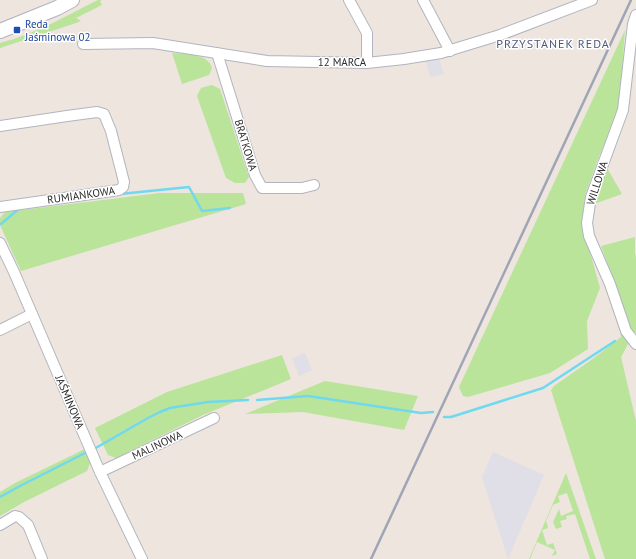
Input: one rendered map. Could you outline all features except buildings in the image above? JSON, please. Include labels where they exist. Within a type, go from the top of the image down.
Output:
[{"type":"street","points":[[0,30],[57,8],[72,0]]},
{"type":"street","points":[[349,0],[367,33],[367,63]]},
{"type":"street","points":[[423,0],[450,51]]},
{"type":"street","name":"12 MARCA","points":[[83,44],[154,43],[274,62],[367,63],[441,54],[500,35],[592,0]]},
{"type":"street","name":"WILLOWA","points":[[636,15],[632,24],[623,110],[591,197],[587,223],[589,236],[610,284],[626,332],[636,344]]},
{"type":"street","name":"BRATKOWA","points":[[217,53],[255,175],[262,188],[302,188],[314,185]]},
{"type":"street","name":"RUMIANKOWA","points":[[0,126],[97,112],[104,114],[111,131],[124,182],[123,187],[119,190],[0,207]]},
{"type":"street","name":"JAŚMINOWA","points":[[0,243],[100,472],[142,559]]},
{"type":"street","points":[[0,330],[32,314]]},
{"type":"street","name":"MALINOWA","points":[[100,472],[214,418]]},
{"type":"street","points":[[0,525],[15,516],[23,520],[28,525],[42,559]]},
{"type":"shaded area","points":[[439,59],[444,74],[430,77],[426,61]]},
{"type":"shaded area","points":[[305,353],[312,370],[299,376],[292,358]]},
{"type":"shaded area","points":[[493,452],[544,475],[508,559],[482,477]]},
{"type":"green space","points":[[98,0],[102,0],[100,1],[102,5],[76,18],[81,21],[0,48],[0,43],[38,30]]},
{"type":"green space","points":[[625,30],[619,109],[585,195],[583,227],[600,288],[587,321],[588,349],[550,373],[468,397],[463,396],[459,387]]},
{"type":"green space","points":[[172,53],[195,55],[206,59],[212,68],[209,75],[182,84]]},
{"type":"green space","points":[[212,85],[220,89],[249,177],[245,183],[235,183],[226,178],[197,96],[201,88]]},
{"type":"green space","points":[[607,168],[622,194],[594,204]]},
{"type":"green space","points":[[160,193],[243,193],[246,204],[21,271],[0,225],[0,218],[5,212]]},
{"type":"green space","points":[[635,237],[636,332],[621,357],[636,421],[636,559],[605,559],[551,390],[554,386],[621,337],[616,287],[601,246]]},
{"type":"green space","points":[[282,355],[291,379],[203,415],[116,458],[108,455],[95,428],[167,392]]},
{"type":"green space","points":[[325,381],[418,396],[404,430],[303,412],[245,414]]},
{"type":"green space","points":[[85,449],[97,473],[90,463],[87,471],[24,502],[0,516],[0,492],[15,483]]},
{"type":"green space","points":[[566,473],[596,559],[590,559],[575,514],[566,516],[567,519],[560,521],[562,527],[556,529],[553,522],[559,509],[561,516],[573,511],[567,493],[558,496],[560,502],[553,505],[546,521],[548,528],[542,530],[547,545],[553,543],[557,554],[552,556],[555,550],[537,542],[529,559]]},
{"type":"waterway","points":[[120,194],[189,187],[202,211],[230,208]]},
{"type":"waterway","points":[[1,224],[21,207]]},
{"type":"waterway","points":[[444,417],[451,417],[543,388],[615,341]]},
{"type":"waterway","points":[[257,400],[308,396],[421,413],[433,412]]},
{"type":"waterway","points":[[94,449],[148,418],[170,408],[208,402],[248,400]]},
{"type":"waterway","points":[[0,497],[87,452]]},
{"type":"railway","points":[[371,559],[631,0]]},
{"type":"place","name":"Reda Jaśminowa 02","points":[[17,30]]},
{"type":"district","name":"PRZYSTANEK REDA","points":[[553,44]]}]
